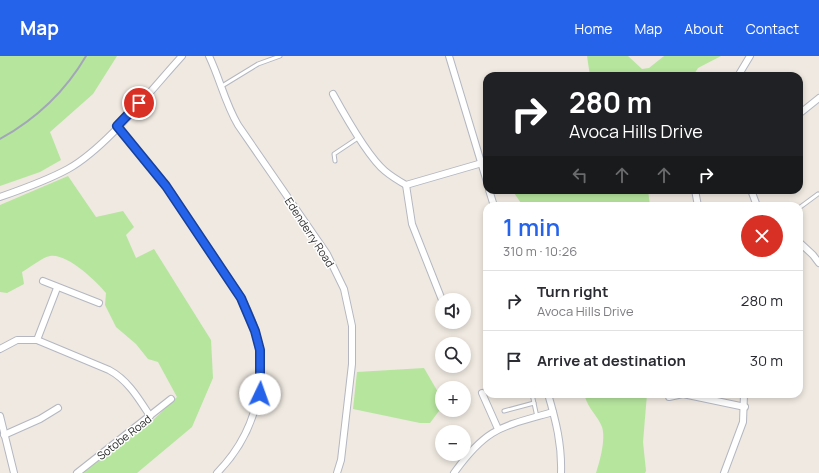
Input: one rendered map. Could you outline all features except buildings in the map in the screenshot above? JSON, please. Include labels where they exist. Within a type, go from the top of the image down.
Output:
[{"type":"street","points":[[0,197],[69,169],[92,152],[182,56]]},
{"type":"street","name":"Edenderry Road","points":[[209,56],[232,114],[238,125],[327,254],[344,289],[352,326],[352,364],[341,460],[336,473]]},
{"type":"street","points":[[449,56],[483,167]]},
{"type":"street","points":[[740,72],[750,56]]},
{"type":"street","points":[[333,94],[377,163],[385,171],[406,185],[412,224],[439,293]]},
{"type":"street","points":[[803,111],[819,98]]},
{"type":"street","points":[[117,126],[166,186],[241,298],[255,331],[261,369],[260,394],[251,422],[241,443],[229,462],[218,473]]},
{"type":"street","points":[[406,185],[482,163]]},
{"type":"street","points":[[803,246],[813,255],[819,264]]},
{"type":"street","points":[[43,281],[57,288],[99,303]]},
{"type":"street","points":[[37,340],[57,288]]},
{"type":"street","points":[[0,349],[17,340],[37,340],[116,374],[129,387],[150,416]]},
{"type":"street","points":[[484,398],[498,429]]},
{"type":"street","points":[[549,398],[562,446],[561,473]]},
{"type":"street","points":[[702,398],[745,407]]},
{"type":"street","points":[[724,473],[740,431],[745,407],[744,398]]},
{"type":"street","name":"Sotobe Road","points":[[77,473],[171,399]]},
{"type":"street","points":[[4,435],[40,419],[58,408]]},
{"type":"street","points":[[454,473],[476,445],[498,429],[553,412]]},
{"type":"street","points":[[0,416],[14,473]]},
{"type":"lane","points":[[222,86],[258,64],[280,56]]},
{"type":"lane","points":[[335,161],[334,154],[360,137]]},
{"type":"lane","points":[[803,205],[818,194]]},
{"type":"lane","points":[[533,398],[537,417]]},
{"type":"lane","points":[[504,411],[534,403]]},
{"type":"green space","points":[[0,56],[117,56],[93,94],[50,132],[61,160],[40,172],[0,186]]},
{"type":"green space","points":[[587,56],[628,56],[642,69],[649,68],[664,56],[721,56],[698,68],[696,72],[589,72]]},
{"type":"green space","points":[[68,176],[96,217],[123,211],[134,227],[126,235],[136,258],[154,249],[211,340],[213,378],[192,427],[137,473],[82,473],[150,423],[177,397],[158,362],[148,359],[136,344],[116,327],[105,305],[106,293],[81,269],[73,263],[57,256],[50,256],[40,260],[22,272],[24,284],[7,293],[0,292],[0,205]]},
{"type":"green space","points":[[515,194],[648,194],[650,202],[520,202]]},
{"type":"green space","points":[[424,368],[435,387],[435,416],[430,423],[420,423],[353,409],[357,372]]},
{"type":"green space","points":[[647,398],[643,442],[645,473],[596,473],[602,450],[603,432],[600,423],[586,399]]},
{"type":"railway","points":[[0,139],[26,123],[49,104],[69,81],[86,56]]},
{"type":"route","points":[[139,103],[117,126],[166,186],[241,298],[249,314],[260,350],[260,394]]}]
